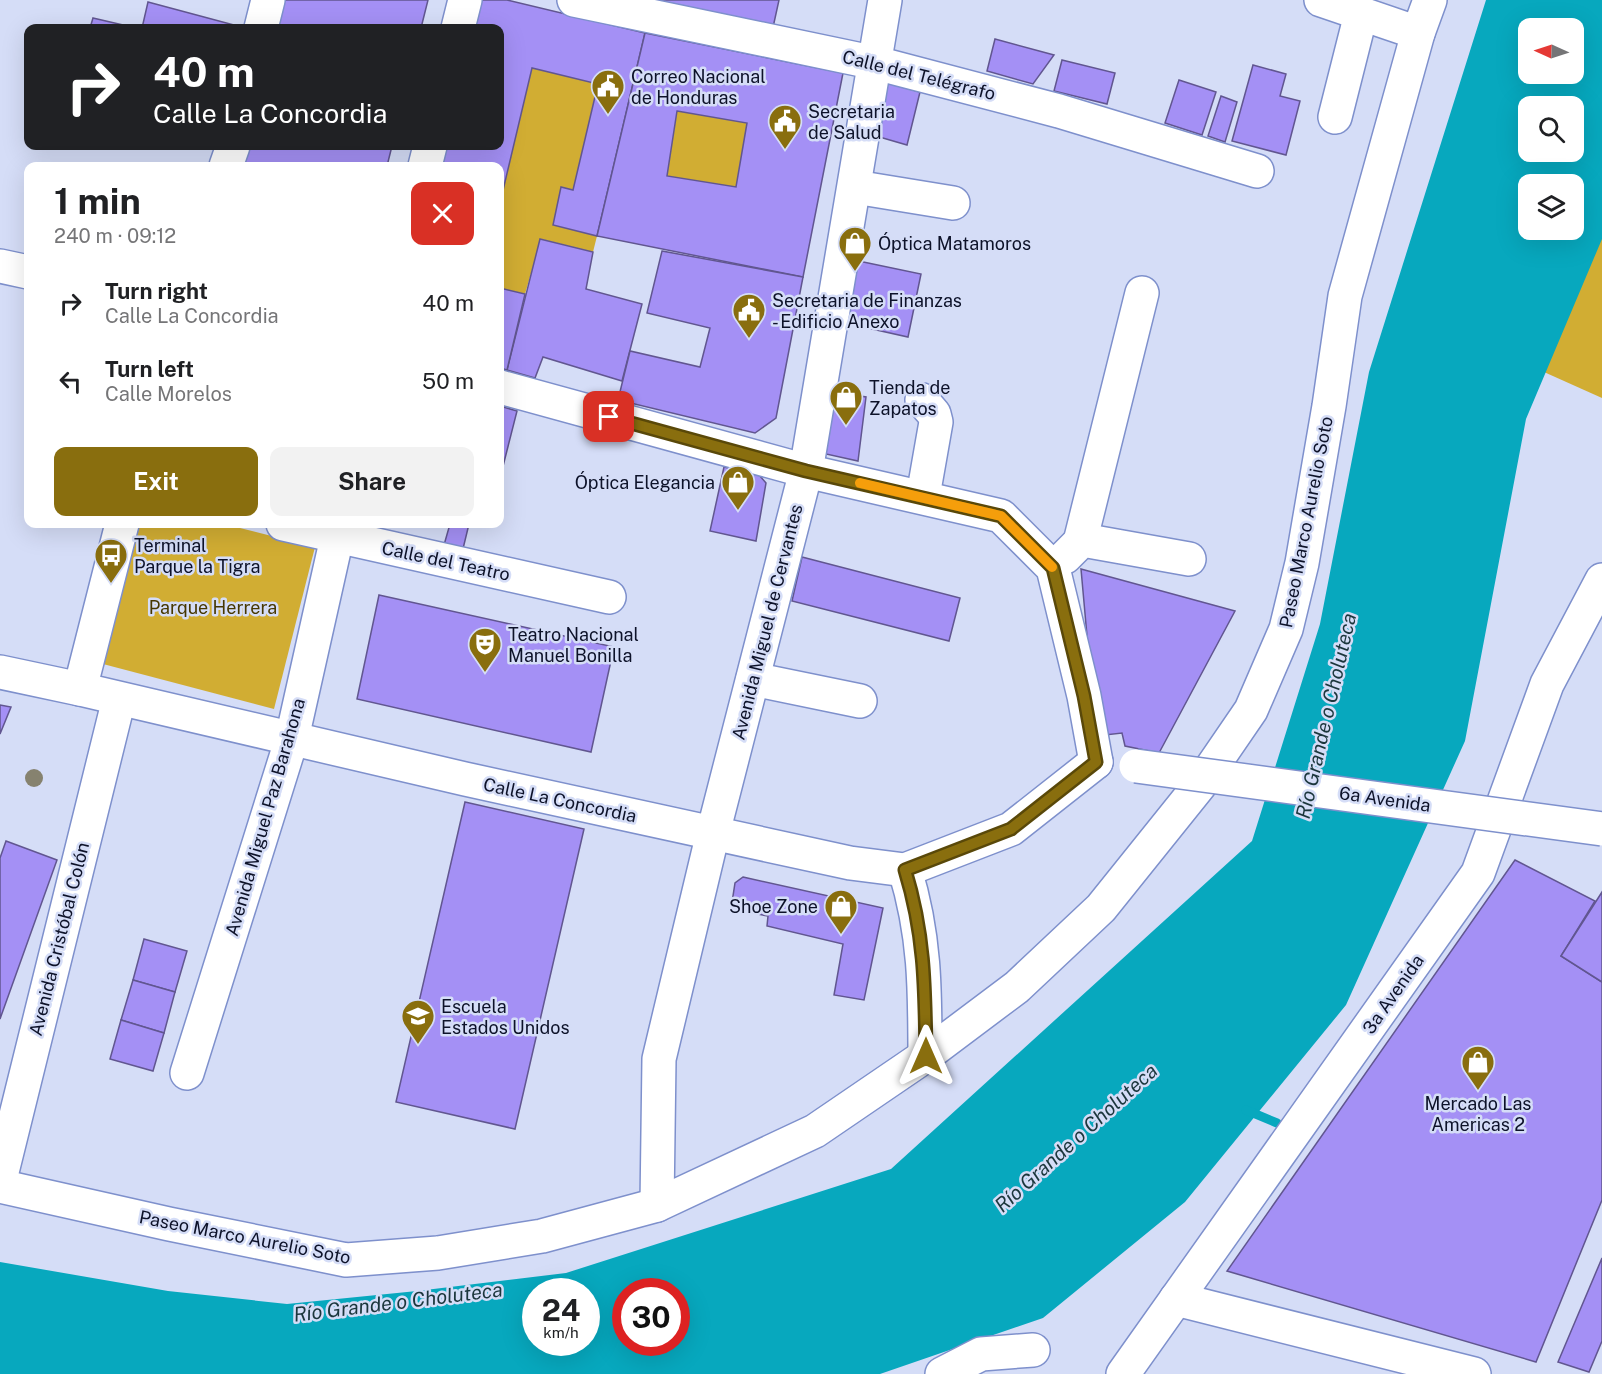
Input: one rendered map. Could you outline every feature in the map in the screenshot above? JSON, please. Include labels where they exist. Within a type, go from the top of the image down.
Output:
[{"type":"street","points":[[262,24],[268,0]]},
{"type":"street","points":[[459,24],[465,0]]},
{"type":"street","name":"Calle del Telégrafo","points":[[574,0],[876,63],[1059,111],[1257,171]]},
{"type":"street","name":"Avenida Miguel de Cervantes","points":[[657,1206],[658,1059],[713,833],[806,471],[885,0]]},
{"type":"street","points":[[1321,0],[1418,33]]},
{"type":"street","name":"Paseo Marco Aurelio Soto","points":[[0,1186],[169,1224],[346,1260],[438,1253],[542,1236],[657,1206],[815,1131],[926,1056],[1017,987],[1101,908],[1199,786],[1251,710],[1286,629],[1302,563],[1345,296],[1418,33],[1430,0]]},
{"type":"street","points":[[1335,117],[1361,14]]},
{"type":"street","points":[[855,187],[953,203]]},
{"type":"street","points":[[0,266],[24,271]]},
{"type":"street","points":[[1053,568],[1080,542],[1142,293]]},
{"type":"street","points":[[504,388],[806,471],[1001,516],[1053,568],[1084,696],[1096,762]]},
{"type":"street","points":[[922,400],[934,414],[936,422],[922,496]]},
{"type":"street","points":[[80,689],[121,528]]},
{"type":"street","name":"Calle del Teatro","points":[[320,528],[338,530],[609,597]]},
{"type":"street","name":"Avenida Miguel Paz Barahona","points":[[187,1073],[292,738],[338,530]]},
{"type":"street","points":[[1080,542],[1088,541],[1190,559]]},
{"type":"street","name":"3a Avenida","points":[[1123,1374],[1478,873],[1547,684],[1602,580]]},
{"type":"street","name":"Calle La Concordia","points":[[0,672],[465,779],[850,863],[905,870],[1011,829],[1096,762]]},
{"type":"street","points":[[753,679],[860,701]]},
{"type":"street","name":"Avenida Cristóbal Colón","points":[[0,1180],[119,699]]},
{"type":"street","name":"6a Avenida","points":[[1096,762],[1602,829]]},
{"type":"street","points":[[905,870],[918,912],[925,975],[926,1056]]},
{"type":"street","points":[[1176,1299],[1474,1374]]},
{"type":"street","points":[[942,1374],[981,1354],[1033,1350]]},
{"type":"green space","points":[[532,68],[598,84],[573,190],[561,188],[553,225],[597,236],[593,252],[541,239],[525,294],[504,289],[504,186]]},
{"type":"green space","points":[[677,111],[747,123],[736,187],[667,176]]},
{"type":"green space","points":[[1602,212],[1602,398],[1535,368]]},
{"type":"green space","name":"Parque Herrera","points":[[138,528],[240,528],[315,547],[274,709],[103,664]]},
{"type":"water","name":"Río Grande o Choluteca","points":[[1486,0],[1602,0],[1602,239],[1526,419],[1465,741],[1346,1005],[1185,1202],[1043,1318],[880,1374],[0,1374],[0,1262],[168,1291],[287,1304],[522,1278],[522,1356],[600,1356],[600,1278],[525,1278],[566,1273],[891,1169],[1252,841],[1320,624],[1369,372]]},
{"type":"building","points":[[283,0],[428,0],[422,24],[277,24]]},
{"type":"building","name":"Correo Nacional de Honduras","points":[[477,0],[507,0],[645,33],[597,236],[553,225],[561,187],[573,190],[598,84],[532,68],[504,186],[504,162],[438,162],[441,150],[504,150],[504,24],[471,24]]},
{"type":"building","points":[[661,0],[779,0],[772,32],[660,9]]},
{"type":"building","points":[[148,2],[230,24],[143,24]]},
{"type":"building","points":[[93,18],[119,24],[91,24]]},
{"type":"building","name":"Secretaria de Salud","points":[[645,33],[843,73],[803,277],[597,236]],"holes":[[[677,111],[747,123],[736,187],[667,176]]]},
{"type":"building","points":[[995,39],[1054,55],[1033,84],[987,71]]},
{"type":"building","points":[[1062,60],[1115,73],[1107,104],[1054,91]]},
{"type":"building","points":[[1253,65],[1286,74],[1280,96],[1300,101],[1286,155],[1232,141]]},
{"type":"building","points":[[877,80],[920,92],[907,145],[869,134]]},
{"type":"building","points":[[1179,80],[1216,92],[1202,135],[1165,123]]},
{"type":"building","points":[[1221,96],[1237,102],[1225,142],[1208,136]]},
{"type":"building","points":[[245,150],[391,150],[388,162],[242,162]]},
{"type":"building","points":[[540,239],[593,252],[586,289],[642,304],[622,381],[543,357],[535,378],[507,370]]},
{"type":"building","name":"Secretaria de Finanzas - Edificio Anexo","points":[[662,251],[803,277],[776,418],[755,433],[618,400],[630,351],[700,367],[710,328],[647,313]]},
{"type":"building","points":[[849,259],[921,274],[908,337],[836,321]]},
{"type":"building","points":[[504,289],[525,294],[507,370],[504,369]]},
{"type":"building","name":"Tienda de Zapatos","points":[[834,392],[866,397],[858,461],[826,454]]},
{"type":"building","points":[[504,407],[517,411],[504,462]]},
{"type":"building","name":"Óptica Elegancia","points":[[724,467],[759,475],[766,483],[756,541],[710,531]]},
{"type":"building","points":[[449,528],[468,528],[461,557],[442,552]]},
{"type":"building","points":[[802,557],[960,598],[949,641],[792,601]]},
{"type":"building","points":[[1081,569],[1235,611],[1159,753],[1125,746],[1122,733],[1096,736]]},
{"type":"building","name":"Teatro Nacional Manuel Bonilla","points":[[379,595],[614,647],[591,752],[357,699]]},
{"type":"building","points":[[0,705],[11,707],[0,734]]},
{"type":"building","points":[[465,802],[584,829],[515,1129],[396,1102]]},
{"type":"building","points":[[6,841],[57,860],[0,1019],[0,858]]},
{"type":"building","name":"Mercado Las Americas 2","points":[[1515,860],[1595,901],[1561,956],[1602,982],[1602,1200],[1536,1362],[1227,1271]]},
{"type":"building","name":"Shoe Zone","points":[[743,877],[883,908],[864,1000],[834,995],[843,944],[767,926],[768,916],[731,909],[735,883]]},
{"type":"building","points":[[1602,892],[1602,982],[1561,956]]},
{"type":"building","points":[[144,939],[187,951],[175,992],[133,980]]},
{"type":"building","points":[[133,980],[175,992],[164,1033],[121,1020]]},
{"type":"building","points":[[121,1020],[164,1033],[153,1071],[110,1059]]},
{"type":"building","points":[[1602,1258],[1602,1341],[1589,1372],[1558,1362]]},
{"type":"waterway","points":[[1246,1110],[1277,1123]]},
{"type":"slow traffic","points":[[860,483],[1001,516],[1052,567]]},
{"type":"place","name":"Correo Nacional de Honduras","points":[[608,115]]},
{"type":"place","name":"Secretaria de Salud","points":[[785,150]]},
{"type":"place","name":"Óptica Matamoros","points":[[855,272]]},
{"type":"place","name":"Secretaria de Finanzas - Edificio Anexo","points":[[749,339]]},
{"type":"place","name":"Tienda de Zapatos","points":[[846,426]]},
{"type":"place","name":"Óptica Elegancia","points":[[738,511]]},
{"type":"place","name":"Terminal Parque la Tigra","points":[[111,584]]},
{"type":"place","name":"Teatro Nacional Manuel Bonilla","points":[[485,673]]},
{"type":"place","name":"Shoe Zone","points":[[841,935]]},
{"type":"place","name":"Escuela Estados Unidos","points":[[418,1045]]},
{"type":"place","name":"Mercado Las Americas 2","points":[[1478,1091]]},
{"type":"route","points":[[609,417],[806,471],[897,490],[1001,516],[1053,568],[1084,696],[1096,762],[1011,829],[905,870],[918,912],[925,975],[926,1056]]}]
